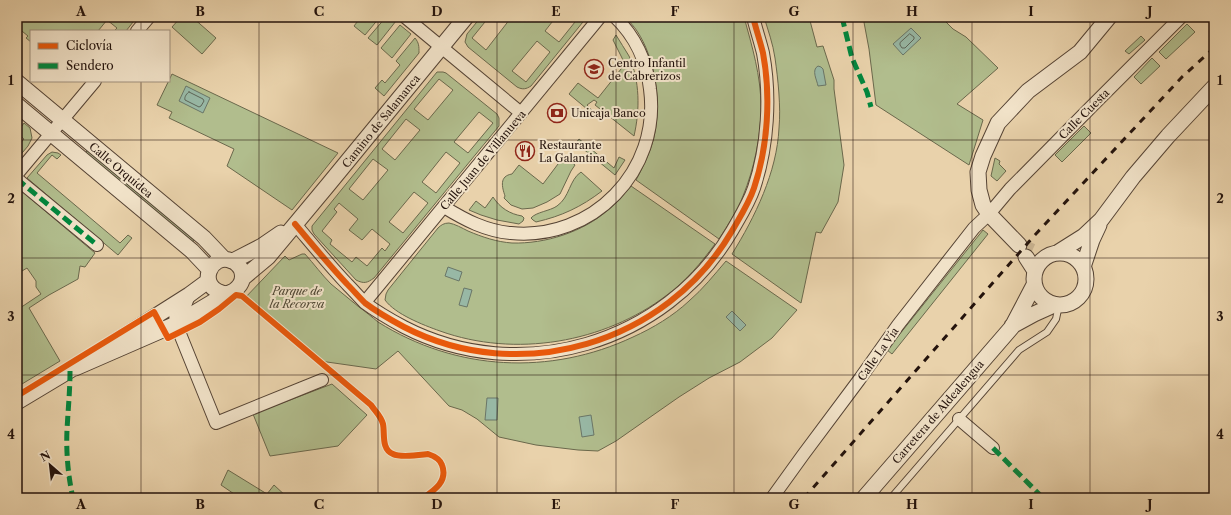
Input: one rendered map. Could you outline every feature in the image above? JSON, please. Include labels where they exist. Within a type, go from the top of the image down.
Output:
[{"type":"street","points":[[138,30],[149,17]]},
{"type":"street","points":[[405,17],[521,113]]},
{"type":"street","name":"Camino de Salamanca","points":[[75,368],[176,324],[237,289],[243,278],[268,257],[466,17]]},
{"type":"street","name":"Calle Juan de Villanueva","points":[[365,302],[600,17]]},
{"type":"street","points":[[444,206],[460,217],[476,225],[510,233],[528,234],[548,232],[579,221],[601,208],[616,194],[628,179],[639,161],[651,121],[652,100],[649,79],[643,59],[634,40],[615,17]]},
{"type":"street","points":[[295,224],[365,302],[404,327],[436,341],[470,350],[505,354],[540,353],[575,348],[609,337],[640,322],[670,303],[696,279],[719,253],[743,213],[754,189],[766,135],[768,94],[763,54],[753,17]]},
{"type":"street","points":[[1012,327],[1034,314],[1057,305],[1070,304],[1078,298],[1084,288],[1086,278],[1083,267],[1076,259],[1067,254],[1036,253],[989,214],[983,205],[979,190],[978,172],[983,156],[998,123],[1028,91],[1080,52],[1110,17]]},
{"type":"street","name":"Calle Cuesta","points":[[989,214],[1010,189],[1181,17]]},
{"type":"street","name":"Calle Orquídea","points":[[17,82],[229,260]]},
{"type":"street","points":[[17,174],[94,82]]},
{"type":"street","points":[[1036,253],[1084,236],[1101,220],[1133,177],[1168,136],[1214,87]]},
{"type":"street","name":"Calle Orquídea","points":[[17,105],[192,251],[209,275]]},
{"type":"street","points":[[17,179],[97,245]]},
{"type":"street","name":"Calle La Vía","points":[[772,498],[898,325],[974,228],[989,214]]},
{"type":"street","points":[[1083,267],[1092,240],[1101,220]]},
{"type":"street","name":"Camino de Salamanca","points":[[17,402],[75,368],[125,335],[189,296],[209,275],[213,264],[218,261],[229,260],[262,246],[295,224]]},
{"type":"street","points":[[1036,253],[1034,278],[1038,294],[1045,301],[1057,305]]},
{"type":"street","points":[[229,260],[240,268],[243,278]]},
{"type":"street","points":[[209,275],[212,288],[218,292],[226,294]]},
{"type":"street","points":[[1012,327],[1034,278]]},
{"type":"street","name":"Camino de Salamanca","points":[[176,324],[175,312],[185,306],[189,296]]},
{"type":"street","points":[[176,324],[216,423],[322,380]]},
{"type":"street","name":"Carretera de Aldealengua","points":[[864,498],[1012,327]]},
{"type":"street","points":[[959,419],[993,448]]},
{"type":"lane","points":[[891,498],[1019,350],[1048,332],[1056,319],[1057,305]]},
{"type":"green space","points":[[17,17],[137,17],[127,30],[115,30],[117,28],[107,20],[99,30],[30,30],[30,41],[26,38],[28,36],[17,27]]},
{"type":"green space","points":[[181,17],[192,17],[216,38],[202,54],[172,27]]},
{"type":"green space","points":[[361,17],[380,17],[365,35],[354,26]]},
{"type":"green space","points":[[386,17],[391,17],[396,21],[377,45],[368,38]]},
{"type":"green space","points":[[481,17],[489,17],[472,38],[486,50],[510,19],[508,17],[556,17],[545,31],[559,42],[579,17],[587,17],[531,86],[524,89],[517,87],[468,47],[465,42],[467,34]],"holes":[[[537,41],[550,52],[526,82],[512,71]]]},
{"type":"green space","points":[[626,17],[744,17],[756,61],[761,95],[760,130],[754,164],[741,202],[719,239],[636,180],[654,138],[657,120],[657,93],[648,54],[637,31]]},
{"type":"green space","points":[[764,17],[809,17],[817,47],[823,46],[834,80],[844,165],[838,202],[821,233],[816,232],[801,303],[732,254],[749,225],[763,194],[774,161],[777,145],[780,111],[779,93],[775,58]]},
{"type":"green space","points":[[863,17],[941,17],[953,29],[966,37],[998,68],[957,104],[983,120],[969,165],[876,105],[869,49]]},
{"type":"green space","points":[[1187,24],[1195,32],[1166,59],[1159,52]]},
{"type":"green space","points":[[400,25],[411,34],[392,58],[381,48]]},
{"type":"green space","points":[[616,35],[629,56],[637,85],[638,106],[634,136],[595,105],[597,102],[594,100],[587,105],[594,112],[593,114],[569,94],[578,83],[598,98],[625,64],[613,40]]},
{"type":"green space","points":[[1141,36],[1145,40],[1129,54],[1125,51]]},
{"type":"green space","points":[[415,38],[419,53],[384,96],[375,88],[382,80],[385,83],[400,65],[396,61]]},
{"type":"green space","points":[[1152,58],[1160,66],[1141,84],[1134,77]]},
{"type":"green space","points":[[437,72],[446,73],[497,114],[499,118],[499,126],[372,280],[361,282],[356,280],[314,234],[312,226]],"holes":[[[439,79],[453,90],[428,120],[414,109]],[[479,112],[493,123],[468,153],[454,142]],[[406,119],[420,130],[395,160],[382,149]],[[446,152],[460,163],[436,193],[422,182]],[[373,159],[388,170],[363,200],[349,189]],[[414,192],[428,203],[403,233],[389,222]],[[339,203],[358,219],[349,230],[362,240],[372,229],[390,244],[385,251],[382,248],[367,266],[356,257],[352,262],[330,244],[332,240],[322,231],[337,212],[334,209]]]},
{"type":"green space","points":[[172,74],[338,153],[292,210],[227,166],[234,149],[169,118],[172,112],[157,105],[168,82],[170,82]]},
{"type":"green space","points":[[24,123],[30,128],[32,138],[28,146],[17,159],[17,147],[24,139],[17,133]]},
{"type":"green space","points":[[1084,126],[1091,133],[1062,162],[1055,155]]},
{"type":"green space","points":[[579,139],[614,168],[619,157],[625,160],[615,175],[576,143]]},
{"type":"green space","points":[[88,150],[194,240],[192,243],[85,153]]},
{"type":"green space","points":[[52,152],[61,155],[57,159],[52,155],[37,173],[120,243],[128,235],[132,238],[118,255],[27,178],[47,155]]},
{"type":"green space","points":[[564,156],[575,165],[560,194],[533,208],[522,209],[511,205],[504,198],[505,196],[502,186],[503,179],[512,174],[519,165],[543,184]]},
{"type":"green space","points":[[995,158],[1000,161],[999,164],[1006,171],[997,181],[991,176]]},
{"type":"green space","points":[[581,172],[602,191],[586,202],[563,214],[536,222],[531,218],[536,214],[557,206],[565,198],[574,179]]},
{"type":"green space","points":[[631,186],[715,244],[693,271],[674,290],[642,311],[616,325],[587,335],[558,341],[528,344],[498,344],[469,339],[433,329],[395,310],[385,300],[388,290],[438,228],[443,224],[451,224],[484,237],[512,243],[525,243],[550,239],[587,225],[598,218]]},
{"type":"green space","points":[[19,189],[95,253],[85,267],[80,266],[78,279],[29,308],[60,361],[17,387],[17,310],[41,294],[36,287],[36,281],[27,268],[17,274],[17,191]]},
{"type":"green space","points":[[493,197],[506,210],[513,214],[522,216],[524,218],[523,221],[519,224],[497,220],[469,210],[476,201],[485,208]]},
{"type":"green space","points":[[983,230],[988,234],[892,354],[887,350]]},
{"type":"green space","name":"Parque de la Recorva","points":[[305,254],[331,284],[378,322],[408,338],[439,350],[471,359],[504,362],[536,362],[569,358],[601,350],[648,330],[676,312],[704,287],[726,261],[797,310],[772,338],[740,362],[709,378],[616,441],[598,451],[578,450],[536,445],[499,437],[477,419],[462,410],[449,406],[398,351],[376,369],[320,361],[243,300],[285,256],[289,260]]},
{"type":"green space","points":[[332,384],[367,415],[338,446],[270,456],[253,414]]},
{"type":"green space","points":[[228,470],[267,494],[274,485],[288,498],[277,498],[272,494],[268,498],[240,498],[221,485]]},
{"type":"water","points":[[911,28],[921,38],[903,55],[893,44]]},
{"type":"water","points":[[818,66],[823,69],[826,85],[818,86],[815,70]]},
{"type":"water","points":[[186,86],[210,98],[203,113],[179,101]]},
{"type":"water","points":[[448,267],[462,272],[459,281],[445,276]]},
{"type":"water","points":[[464,288],[472,290],[467,307],[459,305]]},
{"type":"water","points":[[732,311],[746,325],[740,331],[726,317]]},
{"type":"water","points":[[487,398],[498,398],[497,420],[485,420]]},
{"type":"water","points":[[591,415],[594,435],[582,437],[579,417]]},
{"type":"tunnel","points":[[1019,245],[1032,251]]},
{"type":"railway","points":[[804,498],[1034,236],[1182,77],[1214,48]]},
{"type":"marked path","points":[[842,17],[852,58],[867,92],[871,107]]},
{"type":"marked path","points":[[17,179],[97,245]]},
{"type":"marked path","points":[[70,371],[67,447],[73,498]]},
{"type":"marked path","points":[[993,448],[1043,498]]},
{"type":"cycle path","points":[[295,224],[365,303],[404,327],[449,345],[495,353],[541,353],[587,344],[630,327],[669,302],[704,270],[732,231],[752,194],[759,172],[767,121],[767,86],[763,53],[753,17]]},
{"type":"cycle path","points":[[17,396],[154,312],[168,338],[200,322],[236,295],[242,296],[371,405],[382,421],[384,428],[384,441],[389,452],[401,456],[428,454],[440,461],[443,471],[442,480],[432,492],[423,498]]},
{"type":"place","name":"Centro Infantil de Cabrerizos","points":[[594,69]]},
{"type":"place","name":"Unicaja Banco","points":[[557,113]]},
{"type":"place","name":"Restaurante La Galantina","points":[[525,151]]}]
